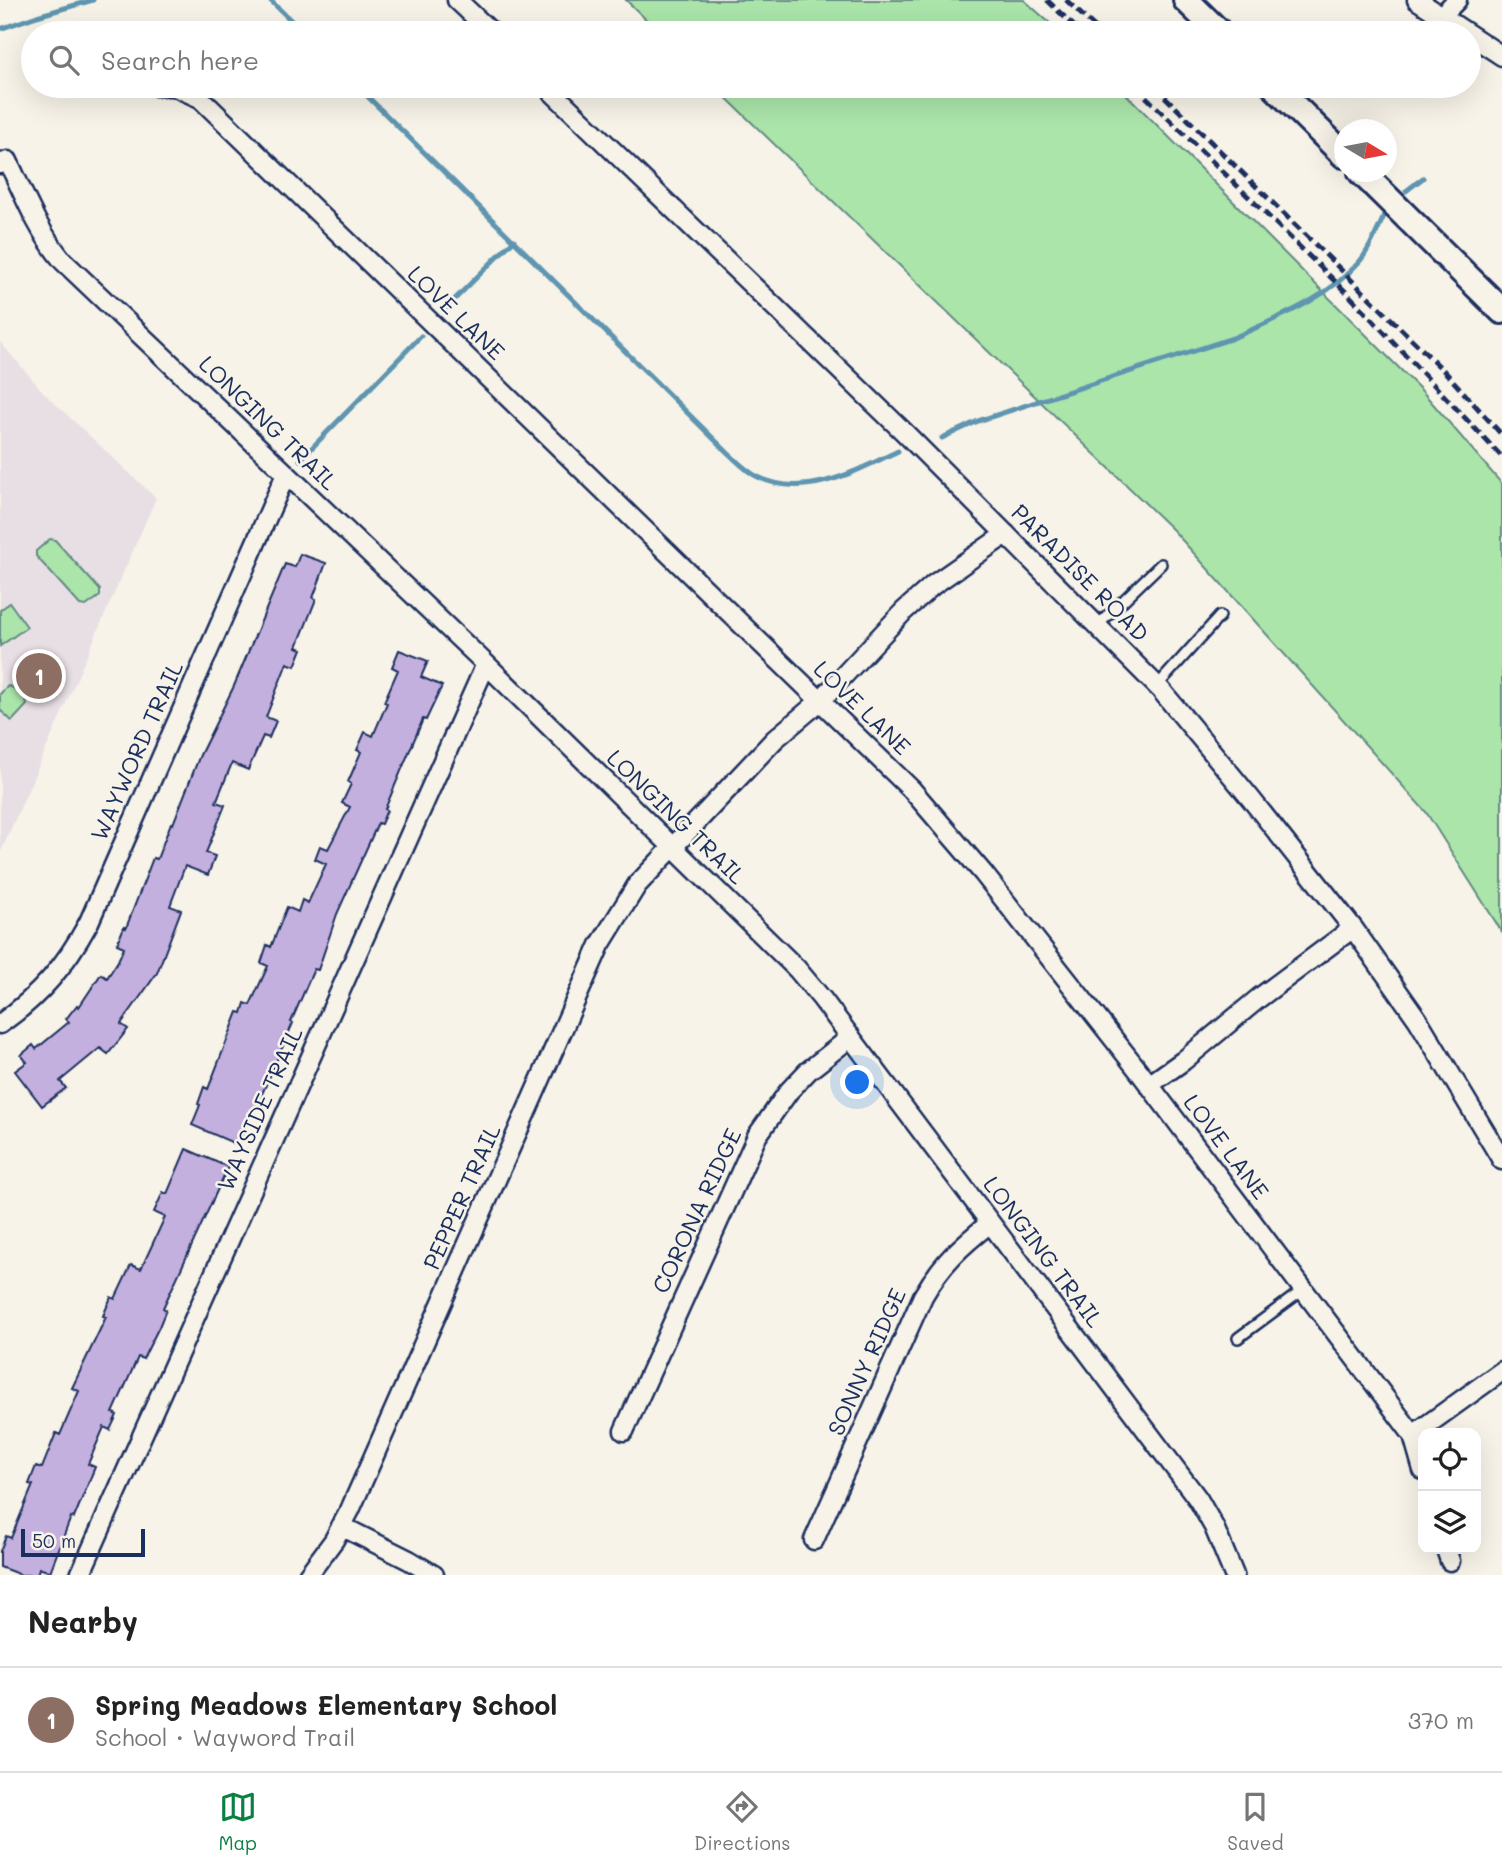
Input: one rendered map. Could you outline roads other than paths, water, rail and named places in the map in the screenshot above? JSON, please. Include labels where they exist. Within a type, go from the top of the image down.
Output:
[{"type":"main road","points":[[1186,0],[1208,21]]},
{"type":"main road","points":[[1286,98],[1334,144]]},
{"type":"main road","points":[[1372,182],[1502,312]]},
{"type":"street","points":[[1417,0],[1451,21]]},
{"type":"street","points":[[1442,15],[1457,0]]},
{"type":"street","points":[[459,1],[480,21]]},
{"type":"street","points":[[1481,42],[1502,56]]},
{"type":"street","name":"LOVE LANE","points":[[200,98],[912,790],[983,873],[1149,1085],[1413,1435],[1418,1452]]},
{"type":"street","name":"PARADISE ROAD","points":[[557,98],[905,433],[1157,686],[1353,928],[1418,1020],[1502,1160]]},
{"type":"street","name":"LONGING TRAIL","points":[[4,162],[51,247],[63,261],[486,664],[797,969],[1198,1499],[1214,1527],[1234,1575]]},
{"type":"street","name":"WAYWORD TRAIL","points":[[0,1024],[40,992],[56,975],[89,922],[286,474]]},
{"type":"street","name":"PEPPER TRAIL","points":[[308,1575],[321,1560],[341,1526],[600,946],[637,884],[775,739],[820,701],[923,593],[1006,534]]},
{"type":"street","name":"WAYSIDE TRAIL","points":[[80,1575],[486,664]]},
{"type":"street","points":[[1149,1085],[1353,928]]},
{"type":"street","name":"CORONA RIDGE","points":[[624,1431],[757,1136],[799,1081],[851,1037]]},
{"type":"street","name":"SONNY RIDGE","points":[[814,1540],[923,1296],[937,1271],[958,1248],[990,1223]]},
{"type":"street","points":[[1413,1435],[1502,1371]]},
{"type":"street","points":[[341,1526],[434,1575]]},
{"type":"lane","points":[[1098,625],[1161,564]]},
{"type":"lane","points":[[1157,686],[1220,616]]},
{"type":"lane","points":[[1238,1338],[1303,1290]]},
{"type":"waterway","points":[[23,21],[93,0]]},
{"type":"waterway","points":[[270,0],[292,21]]},
{"type":"waterway","points":[[0,29],[21,22]]},
{"type":"waterway","points":[[369,98],[750,472],[776,483],[812,484],[848,474],[898,451]]},
{"type":"waterway","points":[[1406,191],[1423,178]]},
{"type":"waterway","points":[[942,438],[978,421],[1233,338],[1284,315],[1333,286],[1360,261],[1386,212]]},
{"type":"waterway","points":[[446,308],[514,240]]},
{"type":"waterway","points":[[300,460],[421,336]]},
{"type":"railway","points":[[1047,0],[1069,21]]},
{"type":"railway","points":[[1066,0],[1088,21]]},
{"type":"railway","points":[[1147,98],[1348,294],[1502,457]]},
{"type":"railway","points":[[1166,98],[1446,373],[1502,435]]},
{"type":"place","name":"Spring Meadows Elementary School","points":[[39,676]]}]
